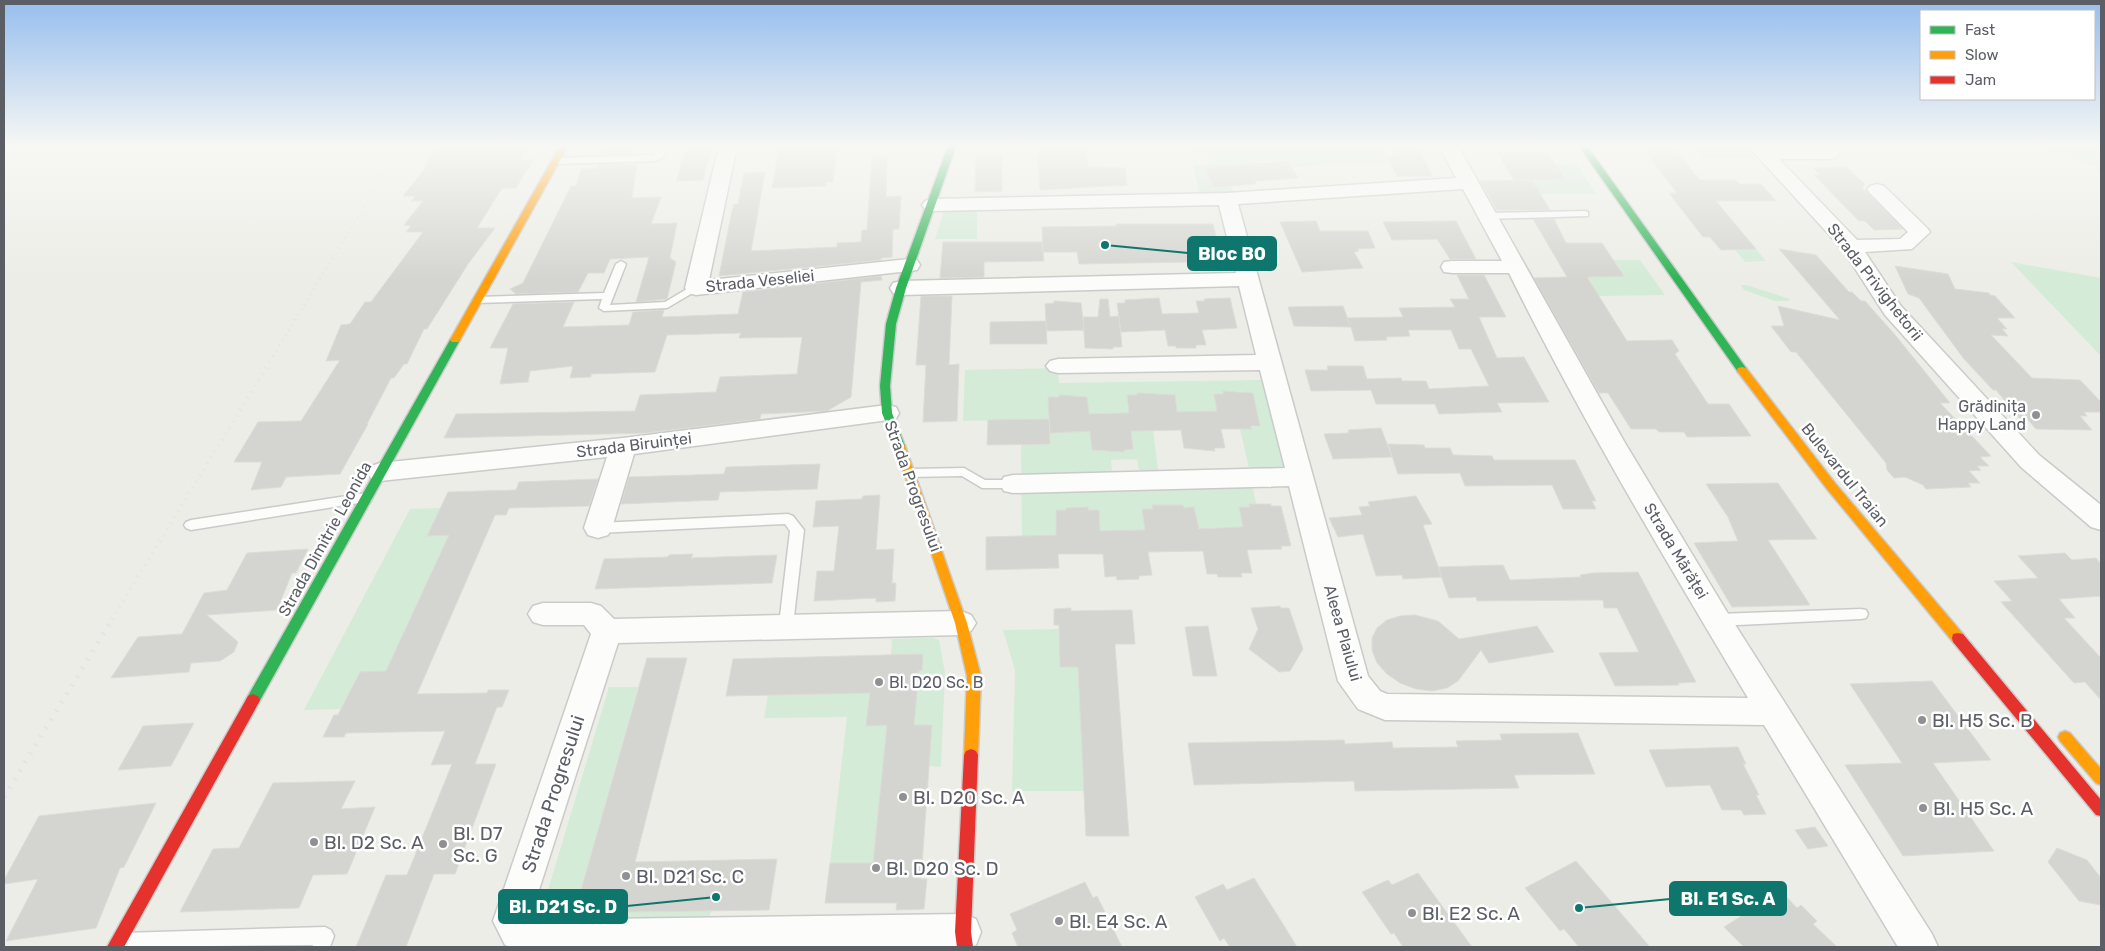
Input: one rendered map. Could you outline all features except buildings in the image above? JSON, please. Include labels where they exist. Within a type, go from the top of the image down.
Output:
[{"type":"main road","name":"Strada Dimitrie Leonida","points":[[116,945],[540,190]]},
{"type":"main road","name":"Strada Progresului","points":[[937,190],[901,288],[891,324],[885,386],[887,413],[910,473],[961,623],[974,676],[964,940]]},
{"type":"main road","name":"Bulevardul Traian","points":[[1613,190],[1719,340],[1831,486],[2101,810]]},
{"type":"main road","points":[[2058,730],[2101,779]]},
{"type":"street","name":"Strada Veseliei","points":[[718,190],[696,288],[909,265]]},
{"type":"street","points":[[932,205],[1227,199],[1357,190]]},
{"type":"street","name":"Strada Mărăței","points":[[1473,190],[1516,267],[1554,341],[1717,620],[1919,947]]},
{"type":"street","name":"Strada Privighetorii","points":[[1798,190],[1851,246],[1892,310],[2030,461],[2101,520]]},
{"type":"street","points":[[1851,246],[1905,246],[1920,232],[1877,190]]},
{"type":"street","name":"Aleea Plaiului","points":[[1227,199],[1354,681],[1369,700],[1385,707],[1774,712]]},
{"type":"street","points":[[1452,266],[1516,267]]},
{"type":"street","points":[[901,288],[1247,279]]},
{"type":"street","points":[[1058,366],[1270,362]]},
{"type":"street","name":"Strada Biruinței","points":[[380,472],[623,447],[887,413]]},
{"type":"street","points":[[598,528],[623,447]]},
{"type":"street","points":[[1013,484],[1301,477]]},
{"type":"street","points":[[543,614],[591,614],[607,631],[961,623]]},
{"type":"street","name":"Strada Progresului","points":[[607,631],[511,921],[518,932],[533,938],[964,940]]},
{"type":"lane","points":[[1486,216],[1585,214]]},
{"type":"lane","points":[[621,264],[604,308],[667,306],[696,288]]},
{"type":"lane","points":[[478,300],[608,296]]},
{"type":"lane","points":[[910,473],[964,472],[982,484],[1013,484]]},
{"type":"lane","points":[[191,525],[366,498]]},
{"type":"lane","points":[[598,528],[788,519],[797,530],[786,626]]},
{"type":"lane","points":[[1717,620],[1861,614]]},
{"type":"lane","points":[[116,945],[325,936],[320,947]]},
{"type":"green space","points":[[1199,190],[1233,190],[1234,192],[1199,192]]},
{"type":"green space","points":[[1538,190],[1594,190],[1596,194],[1533,194]]},
{"type":"green space","points":[[944,211],[977,211],[977,239],[935,239]]},
{"type":"green space","points":[[1756,249],[1766,261],[1745,262],[1735,250]]},
{"type":"green space","points":[[1602,260],[1640,260],[1665,295],[1590,296],[1596,291],[1587,276],[1624,276],[1617,264],[1605,264]]},
{"type":"green space","points":[[2011,262],[2101,278],[2101,356]]},
{"type":"green space","points":[[1741,285],[1790,299],[1788,301],[1775,301],[1744,290]]},
{"type":"green space","points":[[1058,368],[1059,383],[1264,380],[1286,467],[1249,468],[1240,429],[1260,426],[1258,413],[1254,413],[1256,405],[1253,393],[1243,393],[1242,391],[1224,391],[1223,394],[1214,394],[1217,406],[1226,414],[1210,411],[1169,414],[1177,407],[1174,395],[1137,393],[1137,395],[1127,396],[1128,408],[1137,408],[1138,415],[1098,414],[1084,416],[1088,408],[1087,397],[1059,395],[1055,419],[963,421],[965,370]]},
{"type":"green space","points":[[1126,428],[1153,430],[1158,470],[1139,470],[1137,459],[1111,460],[1113,482],[1251,478],[1256,504],[1249,504],[1250,507],[1239,507],[1242,522],[1249,531],[1209,528],[1210,532],[1189,533],[1197,523],[1194,507],[1153,505],[1153,509],[1142,509],[1144,524],[1154,524],[1155,532],[1117,531],[1095,534],[1100,525],[1099,510],[1088,510],[1087,507],[1066,508],[1066,510],[1056,511],[1056,525],[1061,534],[1022,536],[1021,445],[1050,444],[1050,430],[1061,430],[1061,432],[1095,429],[1091,437],[1092,450],[1124,452],[1124,450],[1133,449],[1132,435],[1126,435]]},
{"type":"green space","points":[[440,508],[427,536],[449,535],[386,671],[360,672],[341,709],[304,710],[410,509]]},
{"type":"green space","points":[[1059,629],[1060,667],[1078,667],[1084,791],[1012,791],[1015,670],[1003,630]]},
{"type":"green space","points":[[933,638],[939,640],[945,673],[941,767],[929,766],[932,725],[914,725],[919,671],[922,670],[923,654],[891,656],[892,639]]},
{"type":"green space","points":[[609,687],[638,687],[581,890],[574,890],[568,913],[711,911],[708,923],[554,925],[545,920],[542,910]]},
{"type":"green space","points":[[870,693],[866,725],[887,725],[873,863],[830,863],[847,717],[764,718],[768,694]]},
{"type":"railway","points":[[273,356],[374,190]]},
{"type":"railway","points":[[112,619],[274,355]]},
{"type":"railway","points":[[4,797],[113,618]]},
{"type":"traffic: fast","points":[[900,446],[887,413],[885,386],[891,324],[901,288],[936,190]]},
{"type":"traffic: fast","points":[[1615,190],[1742,370]]},
{"type":"traffic: fast","points":[[253,700],[455,340]]},
{"type":"traffic: slow","points":[[455,340],[539,190]]},
{"type":"traffic: slow","points":[[1742,370],[1831,486],[1958,638]]},
{"type":"traffic: slow","points":[[900,446],[961,623],[974,676],[971,755]]},
{"type":"traffic: slow","points":[[2065,737],[2101,779]]},
{"type":"traffic: jam","points":[[1958,638],[2101,810]]},
{"type":"traffic: jam","points":[[115,947],[253,700]]},
{"type":"traffic: jam","points":[[965,947],[963,932],[971,755]]},
{"type":"place","name":"Bloc B0","points":[[1105,245]]},
{"type":"place","name":"Grădinița Happy Land","points":[[2036,415]]},
{"type":"place","name":"Bl. D20 Sc. B","points":[[879,682]]},
{"type":"place","name":"Bl. H5 Sc. B","points":[[1922,720]]},
{"type":"place","name":"Bl. D20 Sc. A","points":[[903,797]]},
{"type":"place","name":"Bl. H5 Sc. A","points":[[1923,808]]},
{"type":"place","name":"Bl. D2 Sc. A","points":[[314,842]]},
{"type":"place","name":"Bl. D7 Sc. G","points":[[443,844]]},
{"type":"place","name":"Bl. D20 Sc. D","points":[[876,868]]},
{"type":"place","name":"Bl. D21 Sc. C","points":[[626,876]]},
{"type":"place","name":"Bl. D21 Sc. D","points":[[716,897]]},
{"type":"place","name":"Bl. E1 Sc. A","points":[[1579,908]]},
{"type":"place","name":"Bl. E2 Sc. A","points":[[1412,913]]},
{"type":"place","name":"Bl. E4 Sc. A","points":[[1059,921]]}]
